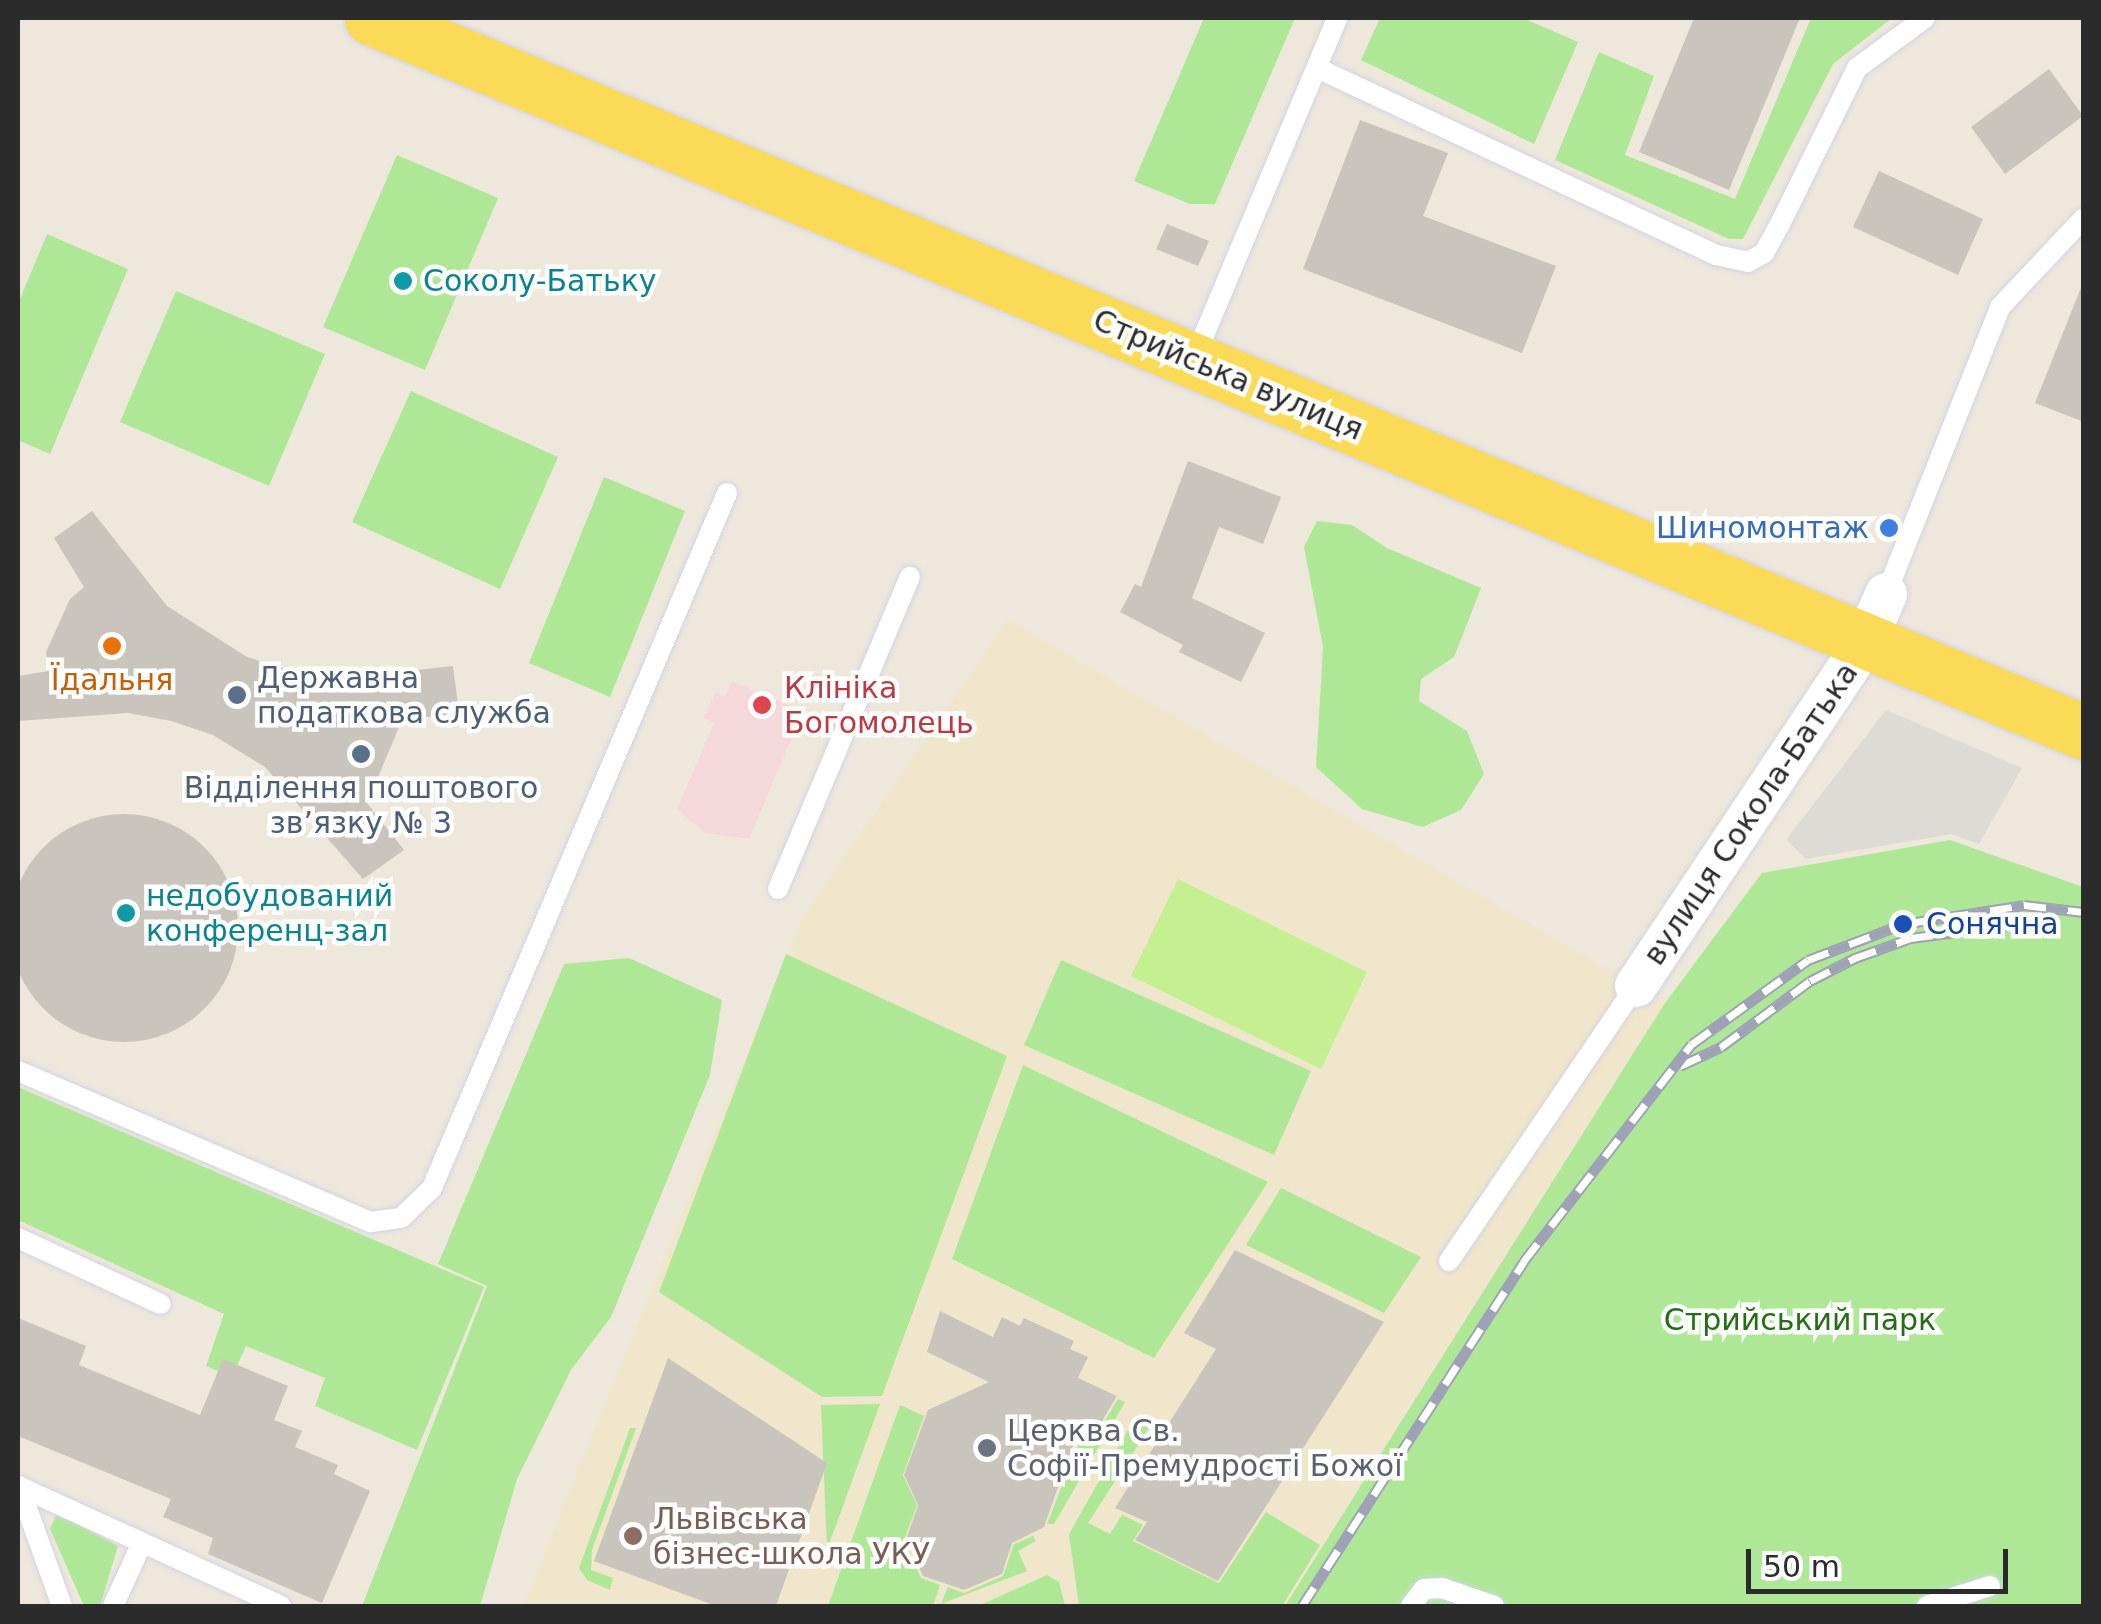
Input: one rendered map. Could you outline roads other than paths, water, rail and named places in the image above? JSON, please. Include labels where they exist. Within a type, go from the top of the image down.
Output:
[{"type":"main road","name":"Стрийська вулиця","points":[[372,18],[1193,360],[1876,618],[2084,732]]},
{"type":"street","name":"вулиця Сокола-Батька","points":[[1636,986],[1876,618]]},
{"type":"lane","points":[[1193,360],[1337,18]]},
{"type":"lane","points":[[1316,68],[1716,255],[1748,262],[1764,253],[1857,68],[1926,18]]},
{"type":"lane","points":[[1876,618],[2000,307],[2084,218]]},
{"type":"lane","points":[[18,1071],[371,1222],[400,1218],[432,1188],[728,493]]},
{"type":"lane","points":[[778,889],[910,578]]},
{"type":"lane","points":[[1448,1262],[1636,986]]},
{"type":"lane","points":[[18,1238],[161,1304]]},
{"type":"lane","points":[[18,1486],[281,1606]]},
{"type":"lane","points":[[18,1486],[62,1606]]},
{"type":"lane","points":[[113,1606],[142,1542]]},
{"type":"lane","points":[[1927,1606],[1990,1586]]},
{"type":"lane","points":[[1411,1606],[1424,1589],[1442,1588],[1494,1606]]},
{"type":"railway","points":[[1302,1606],[1524,1261],[1692,1044],[1808,960],[1903,924],[2024,905],[2084,912]]},
{"type":"railway","points":[[1680,1066],[1721,1047],[1810,981],[1855,958],[1911,938],[2054,919]]},
{"type":"place","name":"Соколу-Батьку","points":[[403,281]]},
{"type":"place","name":"Шиномонтаж","points":[[1889,528]]},
{"type":"place","name":"Їдальня","points":[[112,646]]},
{"type":"place","name":"Державна податкова служба","points":[[237,695]]},
{"type":"place","name":"Клініка Богомолець","points":[[762,705]]},
{"type":"place","name":"Відділення поштового зв’язку № 3","points":[[361,754]]},
{"type":"place","name":"недобудований конференц-зал","points":[[126,913]]},
{"type":"place","name":"Сонячна","points":[[1903,924]]},
{"type":"place","name":"Церква Св. Софії-Премудрості Божої","points":[[987,1448]]},
{"type":"place","name":"Львівська бізнес-школа УКУ","points":[[633,1536]]},
{"type":"park label","name":"Стрийський парк","points":[[1800,1320]]}]
